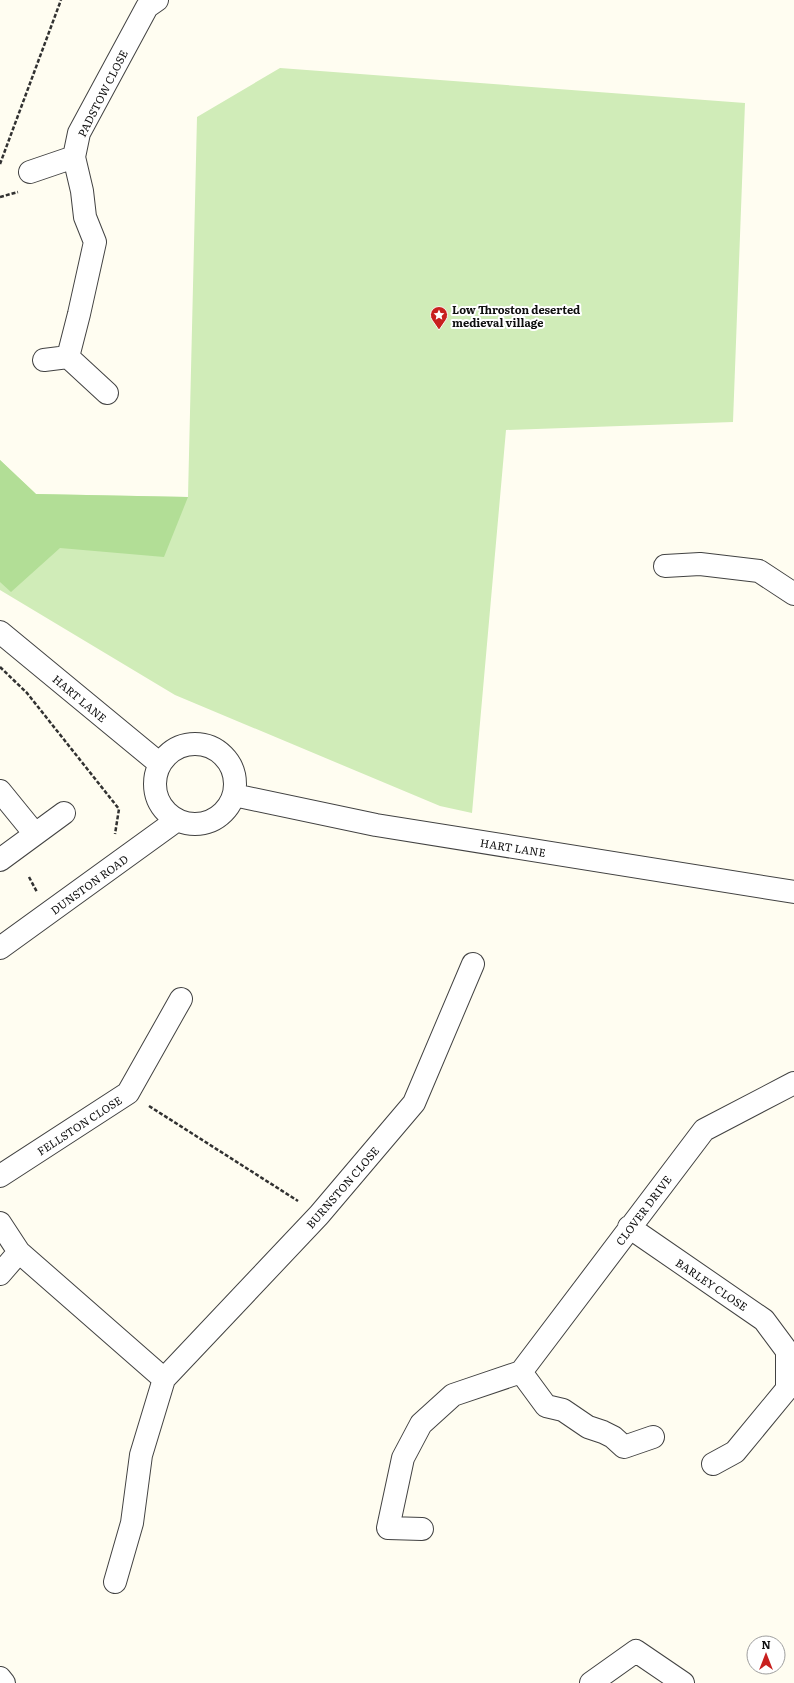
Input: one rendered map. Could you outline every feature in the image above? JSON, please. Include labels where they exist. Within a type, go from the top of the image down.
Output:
[{"type":"street","name":"PADSTOW CLOSE","points":[[68,357],[95,242],[85,217],[82,191],[74,156],[79,133],[147,7],[157,0]]},
{"type":"street","points":[[30,172],[74,156]]},
{"type":"street","points":[[44,360],[68,357],[107,393]]},
{"type":"street","points":[[665,566],[700,564],[759,572],[794,594]]},
{"type":"street","name":"HART LANE","points":[[0,632],[160,764]]},
{"type":"street","points":[[198,744],[213,748],[224,756],[232,768],[234,795],[227,807],[218,817],[196,824],[178,820],[167,813],[160,804],[155,792],[155,776],[160,764],[170,753],[183,746],[198,744]]},
{"type":"street","points":[[0,791],[35,834]]},
{"type":"street","name":"HART LANE","points":[[234,795],[376,826],[794,892]]},
{"type":"street","points":[[0,860],[64,813]]},
{"type":"street","name":"DUNSTON ROAD","points":[[0,948],[178,820]]},
{"type":"street","name":"BURNSTON CLOSE","points":[[115,1582],[132,1522],[141,1455],[164,1379],[319,1215],[414,1103],[473,964]]},
{"type":"street","name":"FELLSTON CLOSE","points":[[0,1176],[128,1093],[181,999]]},
{"type":"street","name":"CLOVER DRIVE","points":[[521,1372],[704,1130],[794,1083]]},
{"type":"street","points":[[0,1223],[19,1252],[164,1379]]},
{"type":"street","name":"BARLEY CLOSE","points":[[629,1228],[764,1320],[786,1351],[790,1372]]},
{"type":"street","points":[[0,1274],[19,1252]]},
{"type":"street","points":[[422,1529],[388,1528],[403,1458],[421,1424],[453,1395],[521,1372],[546,1406],[563,1410],[588,1427],[612,1437],[624,1447],[653,1437]]},
{"type":"street","points":[[713,1464],[735,1452],[786,1389],[790,1372]]},
{"type":"street","points":[[591,1683],[636,1651],[683,1683]]},
{"type":"street","points":[[0,1678],[4,1683]]},
{"type":"path","points":[[0,164],[61,0]]},
{"type":"path","points":[[28,877],[38,894]]},
{"type":"path","points":[[128,1093],[319,1215]]},
{"type":"green space","points":[[280,68],[745,103],[733,422],[506,430],[472,813],[440,806],[175,695],[0,590],[0,460],[36,494],[188,497],[197,117]]},
{"type":"green space","points":[[0,460],[36,494],[188,497],[164,557],[60,548],[11,592],[0,582]]},
{"type":"place","name":"Low Throston deserted medieval village","points":[[439,330]]}]
